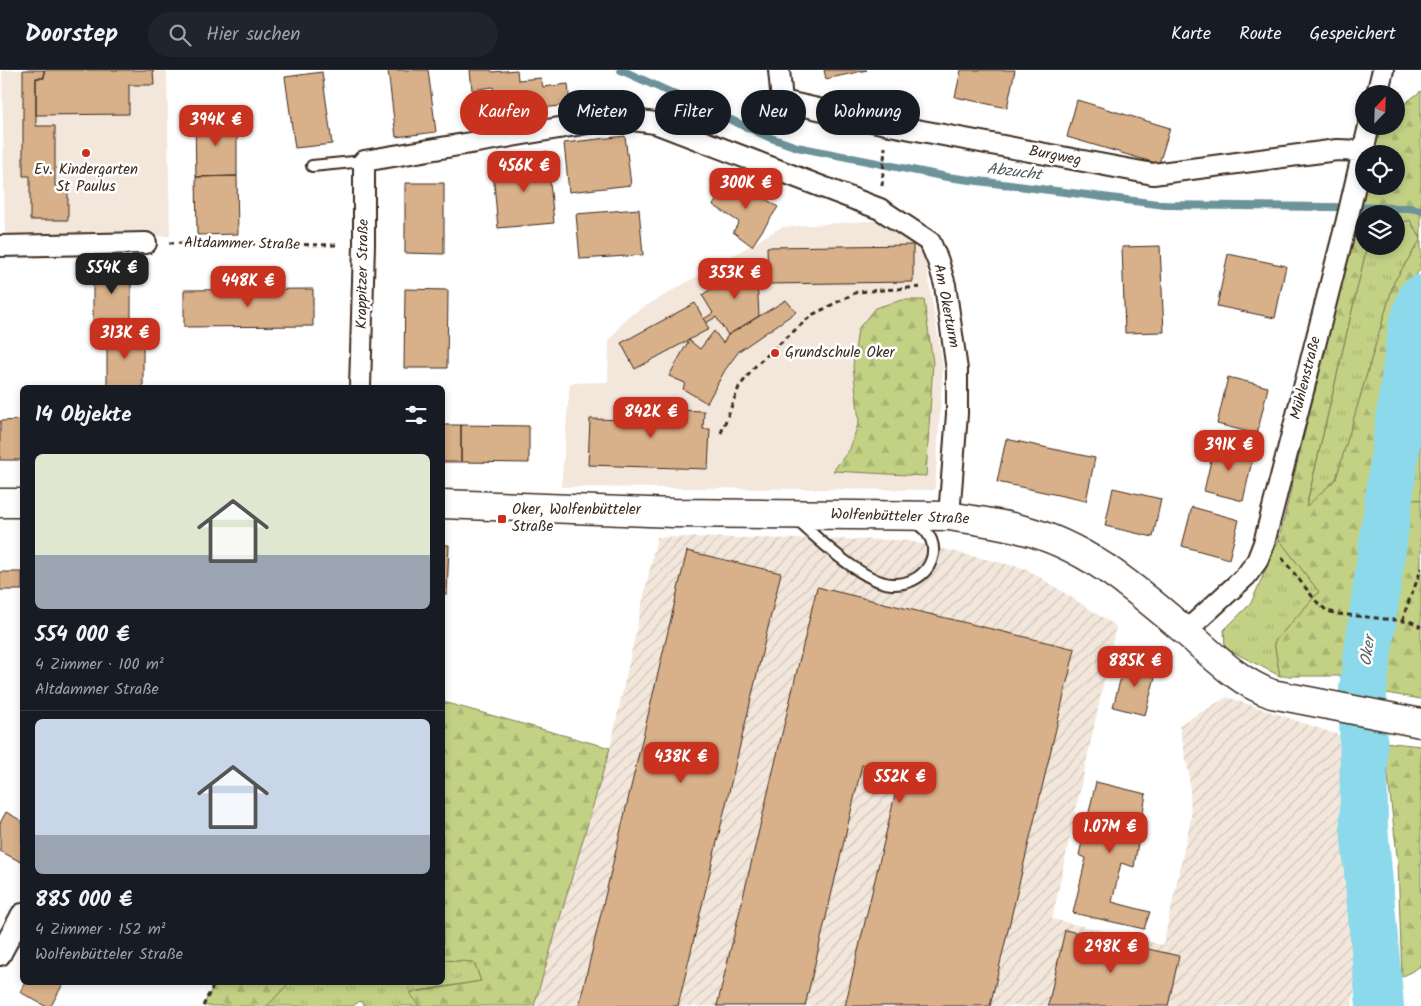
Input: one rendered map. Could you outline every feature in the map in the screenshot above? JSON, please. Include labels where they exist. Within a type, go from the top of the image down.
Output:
[{"type":"main road","points":[[0,502],[20,502]]},
{"type":"main road","name":"Wolfenbütteler Straße","points":[[445,504],[674,513],[949,516],[1022,529],[1054,540],[1082,554],[1133,586],[1245,682],[1272,694],[1421,723]]},
{"type":"street","name":"Burgweg","points":[[779,70],[782,101],[896,126],[1153,174],[1337,150],[1355,151]]},
{"type":"street","points":[[1379,85],[1383,70]]},
{"type":"street","name":"Am Okerturm","points":[[364,161],[618,118],[655,123],[880,209],[930,242],[945,285],[958,370],[957,414],[949,516]]},
{"type":"street","name":"Krappitzer Straße","points":[[360,385],[364,161]]},
{"type":"street","name":"Mühlenstraße","points":[[1186,631],[1246,576],[1257,561],[1264,543],[1355,189]]},
{"type":"street","points":[[0,246],[146,243]]},
{"type":"street","points":[[0,955],[20,918]]},
{"type":"lane","points":[[312,166],[364,161]]},
{"type":"lane","points":[[791,514],[835,554],[870,577],[892,584],[914,581],[927,572],[934,556],[931,539],[919,525],[903,516]]},
{"type":"path","points":[[883,178],[885,143]]},
{"type":"path","name":"Altdammer Straße","points":[[146,243],[364,245]]},
{"type":"path","points":[[720,433],[739,387],[757,364],[812,315],[857,292],[945,285]]},
{"type":"path","points":[[1264,543],[1278,553],[1316,601],[1327,610],[1339,614],[1412,622],[1421,627]]},
{"type":"path","points":[[1403,621],[1404,613],[1421,568]]},
{"type":"path","points":[[203,1006],[214,985]]},
{"type":"shaded area","name":"Ev. Kindergarten St Paulus","points":[[2,70],[167,70],[170,236],[5,239]]},
{"type":"shaded area","name":"Grundschule Oker","points":[[881,220],[924,251],[943,366],[935,490],[561,487],[570,383],[608,382],[609,341],[627,317],[782,227]]},
{"type":"shaded area","points":[[657,537],[905,540],[1027,569],[1116,626],[1052,919],[1163,945],[1191,818],[1189,774],[1179,725],[1227,697],[1356,741],[1354,993],[1352,1006],[534,1006],[610,748]]},
{"type":"green space","points":[[1421,91],[1421,238],[1410,220],[1405,222],[1405,205],[1359,205],[1362,195],[1405,195],[1405,145],[1374,145],[1376,135],[1405,135],[1405,103]]},
{"type":"green space","points":[[1410,220],[1421,239],[1394,282],[1336,479],[1306,508],[1365,255],[1405,255],[1405,222]]},
{"type":"green space","points":[[1355,223],[1355,255],[1365,255],[1306,507],[1336,479],[1394,282],[1421,239],[1421,268],[1415,277],[1387,359],[1343,676],[1280,676],[1274,642],[1319,592],[1279,539]]},
{"type":"green space","points":[[902,300],[924,300],[933,363],[926,476],[833,471],[850,449],[859,421],[853,366],[858,329],[875,308]]},
{"type":"green space","points":[[1421,390],[1421,500],[1401,499]]},
{"type":"green space","points":[[1401,499],[1421,500],[1421,699],[1374,691],[1387,585]]},
{"type":"green space","points":[[1279,539],[1319,592],[1274,642],[1280,676],[1225,648],[1224,630],[1251,603]]},
{"type":"green space","points":[[445,703],[610,748],[534,1006],[419,1006],[410,993],[481,981],[474,962],[445,960]]},
{"type":"green space","points":[[1384,742],[1421,746],[1421,966],[1402,977],[1398,864]]},
{"type":"green space","points":[[445,960],[474,962],[481,981],[411,992],[419,1006],[366,1006],[360,1001],[353,1006],[267,1006],[287,985],[445,985]]},
{"type":"green space","points":[[214,985],[287,985],[267,1006],[203,1006]]},
{"type":"building","points":[[23,70],[44,70],[44,78],[36,78],[36,126],[55,126],[55,186],[68,186],[68,220],[30,220],[30,176],[23,176]]},
{"type":"building","points":[[44,70],[153,70],[154,85],[129,85],[129,114],[36,115],[36,78],[44,78]]},
{"type":"building","points":[[388,70],[428,70],[436,132],[396,137]]},
{"type":"building","points":[[470,70],[491,70],[492,72],[517,70],[518,80],[541,78],[543,87],[568,84],[569,90],[558,90],[558,106],[548,107],[548,90],[493,90],[493,87],[472,90]]},
{"type":"building","points":[[824,70],[867,70],[826,79]]},
{"type":"building","points":[[961,70],[1015,70],[1007,108],[955,97]]},
{"type":"building","points":[[322,72],[332,144],[295,148],[285,77]]},
{"type":"building","points":[[1077,100],[1170,128],[1159,164],[1067,137]]},
{"type":"building","points":[[237,118],[237,176],[196,177],[195,119]]},
{"type":"building","points":[[625,136],[631,185],[569,192],[564,143]]},
{"type":"building","points":[[547,151],[554,223],[498,228],[493,172]]},
{"type":"building","points":[[237,176],[238,234],[197,235],[196,177]]},
{"type":"building","points":[[732,177],[778,207],[752,246],[733,232],[739,222],[713,205]]},
{"type":"building","points":[[405,183],[444,183],[444,254],[405,253]]},
{"type":"building","points":[[639,209],[643,255],[580,259],[576,214]]},
{"type":"building","points":[[913,245],[913,282],[768,284],[767,247]]},
{"type":"building","points":[[1160,246],[1164,332],[1125,333],[1122,247]]},
{"type":"building","points":[[1228,254],[1286,266],[1275,318],[1217,306]]},
{"type":"building","points":[[93,258],[131,258],[131,333],[93,332]]},
{"type":"building","points":[[756,261],[759,316],[728,335],[716,317],[706,323],[704,319],[713,313],[702,295]]},
{"type":"building","points":[[313,289],[313,326],[184,327],[184,290]]},
{"type":"building","points":[[405,289],[448,290],[447,368],[404,368]]},
{"type":"building","points":[[786,300],[796,312],[739,351],[725,370],[707,403],[683,389],[685,383],[669,376],[689,340],[700,349],[714,331],[723,343],[728,335]]},
{"type":"building","points":[[695,303],[709,329],[635,369],[621,343]]},
{"type":"building","points":[[107,332],[143,332],[143,385],[107,385]]},
{"type":"building","points":[[1228,377],[1268,387],[1257,434],[1217,424]]},
{"type":"building","points":[[634,400],[674,401],[673,410],[704,411],[703,429],[710,429],[708,469],[588,465],[590,419],[634,420]]},
{"type":"building","points":[[20,420],[20,460],[0,460],[0,421]]},
{"type":"building","points":[[445,425],[461,425],[461,462],[445,462]]},
{"type":"building","points":[[461,425],[529,426],[529,463],[461,462]]},
{"type":"building","points":[[1006,439],[1095,458],[1086,501],[997,482]]},
{"type":"building","points":[[1215,443],[1254,452],[1243,501],[1204,491]]},
{"type":"building","points":[[1113,488],[1161,499],[1153,537],[1105,526]]},
{"type":"building","points":[[1192,507],[1239,520],[1229,559],[1182,546]]},
{"type":"building","points":[[445,545],[449,545],[447,594],[445,594]]},
{"type":"building","points":[[687,551],[781,573],[678,1006],[579,1006]]},
{"type":"building","points":[[0,572],[20,572],[20,590],[0,590]]},
{"type":"building","points":[[817,587],[1075,649],[990,1006],[845,1006],[900,774],[862,765],[805,1006],[717,1006]]},
{"type":"building","points":[[1125,662],[1157,669],[1145,715],[1113,707]]},
{"type":"building","points":[[1096,782],[1146,794],[1134,867],[1121,863],[1112,902],[1150,912],[1144,929],[1073,913],[1086,858],[1079,855]]},
{"type":"building","points":[[6,812],[20,820],[20,861],[0,851],[0,823]]},
{"type":"building","points":[[1065,930],[1179,956],[1168,1006],[1048,1006]]},
{"type":"building","points":[[24,985],[62,985],[51,1006],[45,1006],[20,992]]},
{"type":"waterway","name":"Abzucht","points":[[621,70],[771,138],[797,147],[947,177],[1165,205],[1409,208],[1421,210]]},
{"type":"waterway","name":"Oker","points":[[1380,1006],[1364,827],[1363,689],[1412,327],[1421,299]]},
{"type":"place","name":"Ev. Kindergarten St Paulus","points":[[86,153]]},
{"type":"place","name":"Grundschule Oker","points":[[775,353]]},
{"type":"place","name":"Oker, Wolfenbütteler Straße","points":[[502,519]]}]
